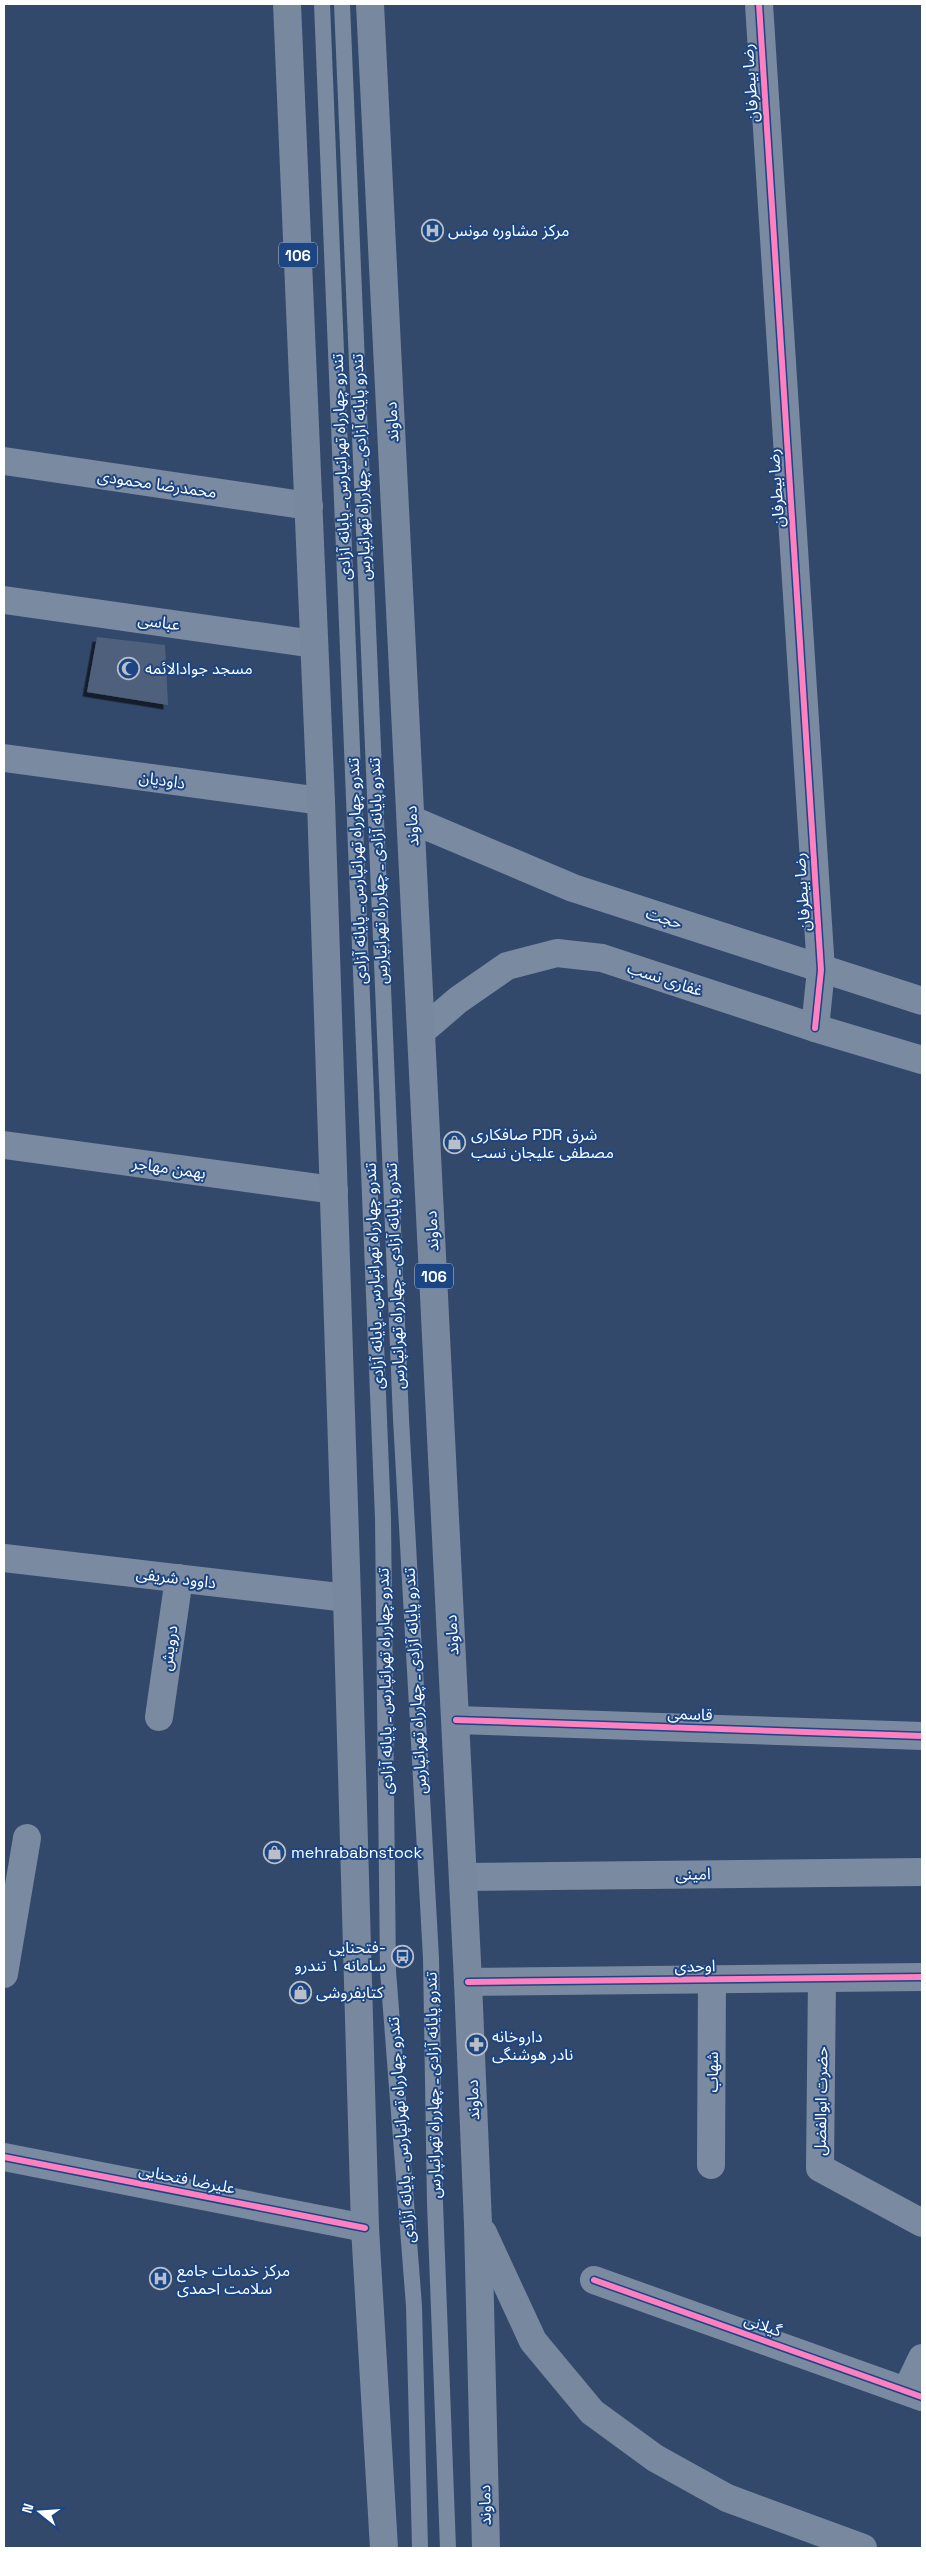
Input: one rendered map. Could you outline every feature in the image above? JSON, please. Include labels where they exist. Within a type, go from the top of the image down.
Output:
[{"type":"main road","name":"106","points":[[287,4],[310,506],[334,1190],[365,2228],[384,2548]]},
{"type":"main road","name":"دماوند","points":[[370,4],[412,820],[468,1982],[478,2224],[486,2548]]},
{"type":"main road","points":[[478,2224],[533,2341],[592,2412],[655,2458],[727,2498],[862,2548]]},
{"type":"street","name":"رضا بیطرفان","points":[[759,4],[821,970],[815,1028]]},
{"type":"street","name":"محمدرضا محمودی","points":[[4,461],[310,506]]},
{"type":"street","name":"عباسی","points":[[4,600],[314,644]]},
{"type":"street","name":"داودیان","points":[[4,758],[320,801]]},
{"type":"street","name":"حجت","points":[[412,820],[573,888],[821,970],[922,1001]]},
{"type":"street","name":"غفاری نسب","points":[[422,1031],[458,1000],[506,966],[557,953],[602,958],[815,1028],[922,1060]]},
{"type":"street","name":"بهمن مهاجر","points":[[4,1145],[334,1190]]},
{"type":"street","name":"داوود شریفی","points":[[4,1558],[347,1598]]},
{"type":"street","name":"درویش","points":[[159,1717],[179,1578]]},
{"type":"street","name":"قاسمی","points":[[456,1720],[922,1736]]},
{"type":"street","points":[[4,1974],[28,1838]]},
{"type":"street","name":"امینی","points":[[463,1877],[922,1872]]},
{"type":"street","name":"اوحدی","points":[[468,1982],[922,1977]]},
{"type":"street","name":"حضرت ابوالفضل","points":[[822,1978],[820,2168],[922,2223]]},
{"type":"street","name":"شهاب","points":[[711,2165],[712,1979]]},
{"type":"street","name":"علیرضا فتحنایی","points":[[4,2157],[365,2228]]},
{"type":"street","name":"گیلانی","points":[[594,2280],[914,2394]]},
{"type":"street","points":[[914,2394],[922,2358]]},
{"type":"lane","name":"تندرو چهارراه تهرانپارس ـ پایانه آزادی","points":[[322,4],[383,1518],[388,1971],[414,2306],[420,2548]]},
{"type":"lane","name":"تندرو پایانه آزادی ـ چهارراه تهرانپارس","points":[[342,4],[401,1419],[431,1958],[435,2203],[448,2548]]},
{"type":"building","name":"مسجد جوادالائمه","points":[[97,637],[165,645],[168,705],[87,692]]},
{"type":"cycle path","points":[[759,4],[821,970],[815,1028]]},
{"type":"cycle path","points":[[456,1720],[922,1736]]},
{"type":"cycle path","points":[[468,1982],[922,1977]]},
{"type":"cycle path","points":[[4,2157],[365,2228]]},
{"type":"cycle path","points":[[594,2280],[922,2397]]},
{"type":"place","name":"مرکز مشاوره مونس","points":[[432,230]]},
{"type":"place","name":"مسجد جوادالائمه","points":[[129,668]]},
{"type":"place","name":"صافکاری PDR شرق مصطفی علیجان نسب","points":[[455,1143]]},
{"type":"place","name":"mehrababnstock","points":[[275,1852]]},
{"type":"place","name":"فتحنایی- سامانه ۱ تندرو","points":[[402,1956]]},
{"type":"place","name":"کتابفروشی","points":[[300,1992]]},
{"type":"place","name":"داروخانه نادر هوشنگی","points":[[476,2045]]},
{"type":"place","name":"مرکز خدمات جامع سلامت احمدی","points":[[161,2279]]}]
